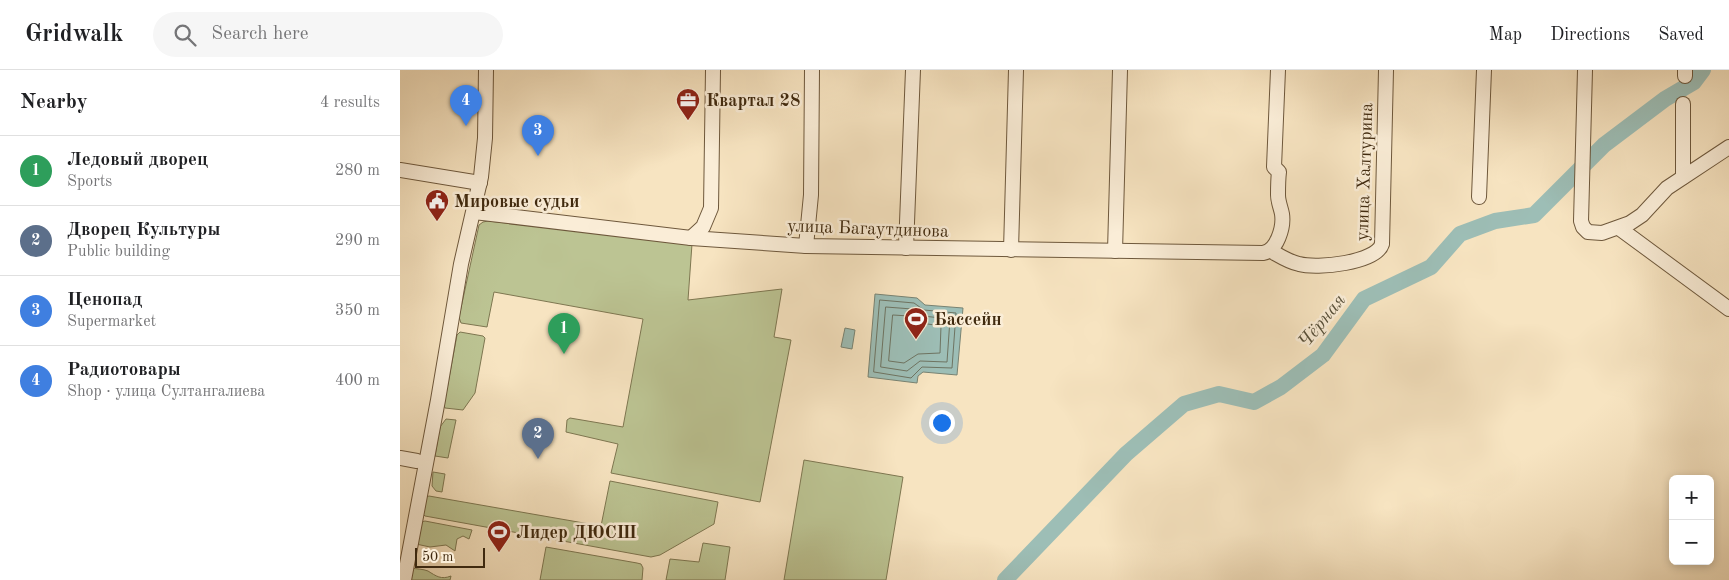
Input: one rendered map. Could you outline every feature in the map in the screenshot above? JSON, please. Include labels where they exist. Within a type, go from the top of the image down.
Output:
[{"type":"street","points":[[404,580],[438,400],[461,264],[480,183],[485,138],[486,70]]},
{"type":"street","points":[[691,238],[703,227],[711,208],[713,70]]},
{"type":"street","points":[[806,246],[811,195],[812,70]]},
{"type":"street","points":[[906,248],[913,70]]},
{"type":"street","points":[[1011,250],[1016,70]]},
{"type":"street","points":[[1115,252],[1120,70]]},
{"type":"street","points":[[1267,252],[1278,239],[1282,218],[1278,194],[1278,172],[1274,166],[1278,70]]},
{"type":"street","name":"улица Халтурина","points":[[1267,252],[1297,264],[1321,266],[1341,263],[1373,254],[1379,250],[1382,244],[1386,70]]},
{"type":"street","points":[[1479,197],[1484,70]]},
{"type":"street","points":[[1585,70],[1582,224],[1588,232],[1602,233],[1619,228],[1638,218],[1663,191],[1729,147]]},
{"type":"street","points":[[1682,177],[1683,104]]},
{"type":"street","points":[[400,170],[480,183]]},
{"type":"street","name":"улица Багаутдинова","points":[[474,212],[691,238],[806,246],[1115,252],[1267,252]]},
{"type":"street","points":[[1619,228],[1729,309]]},
{"type":"street","points":[[400,458],[416,461]]},
{"type":"green space","points":[[488,221],[692,244],[688,300],[782,289],[774,337],[791,340],[760,502],[611,473],[618,444],[566,432],[567,420],[570,418],[623,427],[643,319],[494,292],[487,327],[461,323],[459,317],[479,225]]},
{"type":"green space","points":[[460,332],[485,338],[475,393],[463,410],[445,408],[444,405],[457,335]]},
{"type":"green space","points":[[446,419],[456,420],[448,458],[435,456],[440,427]]},
{"type":"green space","points":[[804,460],[903,477],[886,580],[784,580]]},
{"type":"green space","points":[[433,472],[445,474],[442,492],[436,491],[432,486]]},
{"type":"green space","points":[[610,481],[718,502],[714,524],[660,555],[651,557],[425,516],[423,514],[426,497],[429,496],[601,526]]},
{"type":"green space","points":[[425,521],[472,530],[469,539],[463,536],[457,539],[455,551],[446,545],[430,547],[416,544],[421,522]]},
{"type":"green space","points":[[703,543],[730,547],[725,580],[666,580],[670,559],[699,562]]},
{"type":"green space","points":[[546,547],[641,564],[643,568],[642,580],[540,580]]},
{"type":"green space","points":[[411,568],[426,570],[441,577],[451,576],[450,580],[409,580]]},
{"type":"water","name":"Бассейн","points":[[875,294],[917,298],[925,305],[963,308],[957,375],[923,372],[918,376],[917,383],[868,377]]},
{"type":"water","points":[[845,328],[855,330],[852,349],[841,347]]},
{"type":"waterway","name":"Чёрная","points":[[1005,580],[1126,454],[1184,404],[1219,394],[1254,402],[1281,387],[1323,355],[1364,299],[1431,267],[1460,234],[1495,221],[1534,215],[1604,145],[1665,99],[1694,82],[1703,70]]},
{"type":"place","name":"Квартал 28","points":[[688,121]]},
{"type":"place","name":"Радиотовары","points":[[466,126]]},
{"type":"place","name":"Ценопад","points":[[538,156]]},
{"type":"place","name":"Мировые судьи","points":[[437,222]]},
{"type":"place","name":"Бассейн","points":[[916,340]]},
{"type":"place","name":"Ледовый дворец","points":[[564,354]]},
{"type":"place","name":"Дворец Культуры","points":[[538,459]]},
{"type":"place","name":"Лидер ДЮСШ","points":[[499,553]]}]
